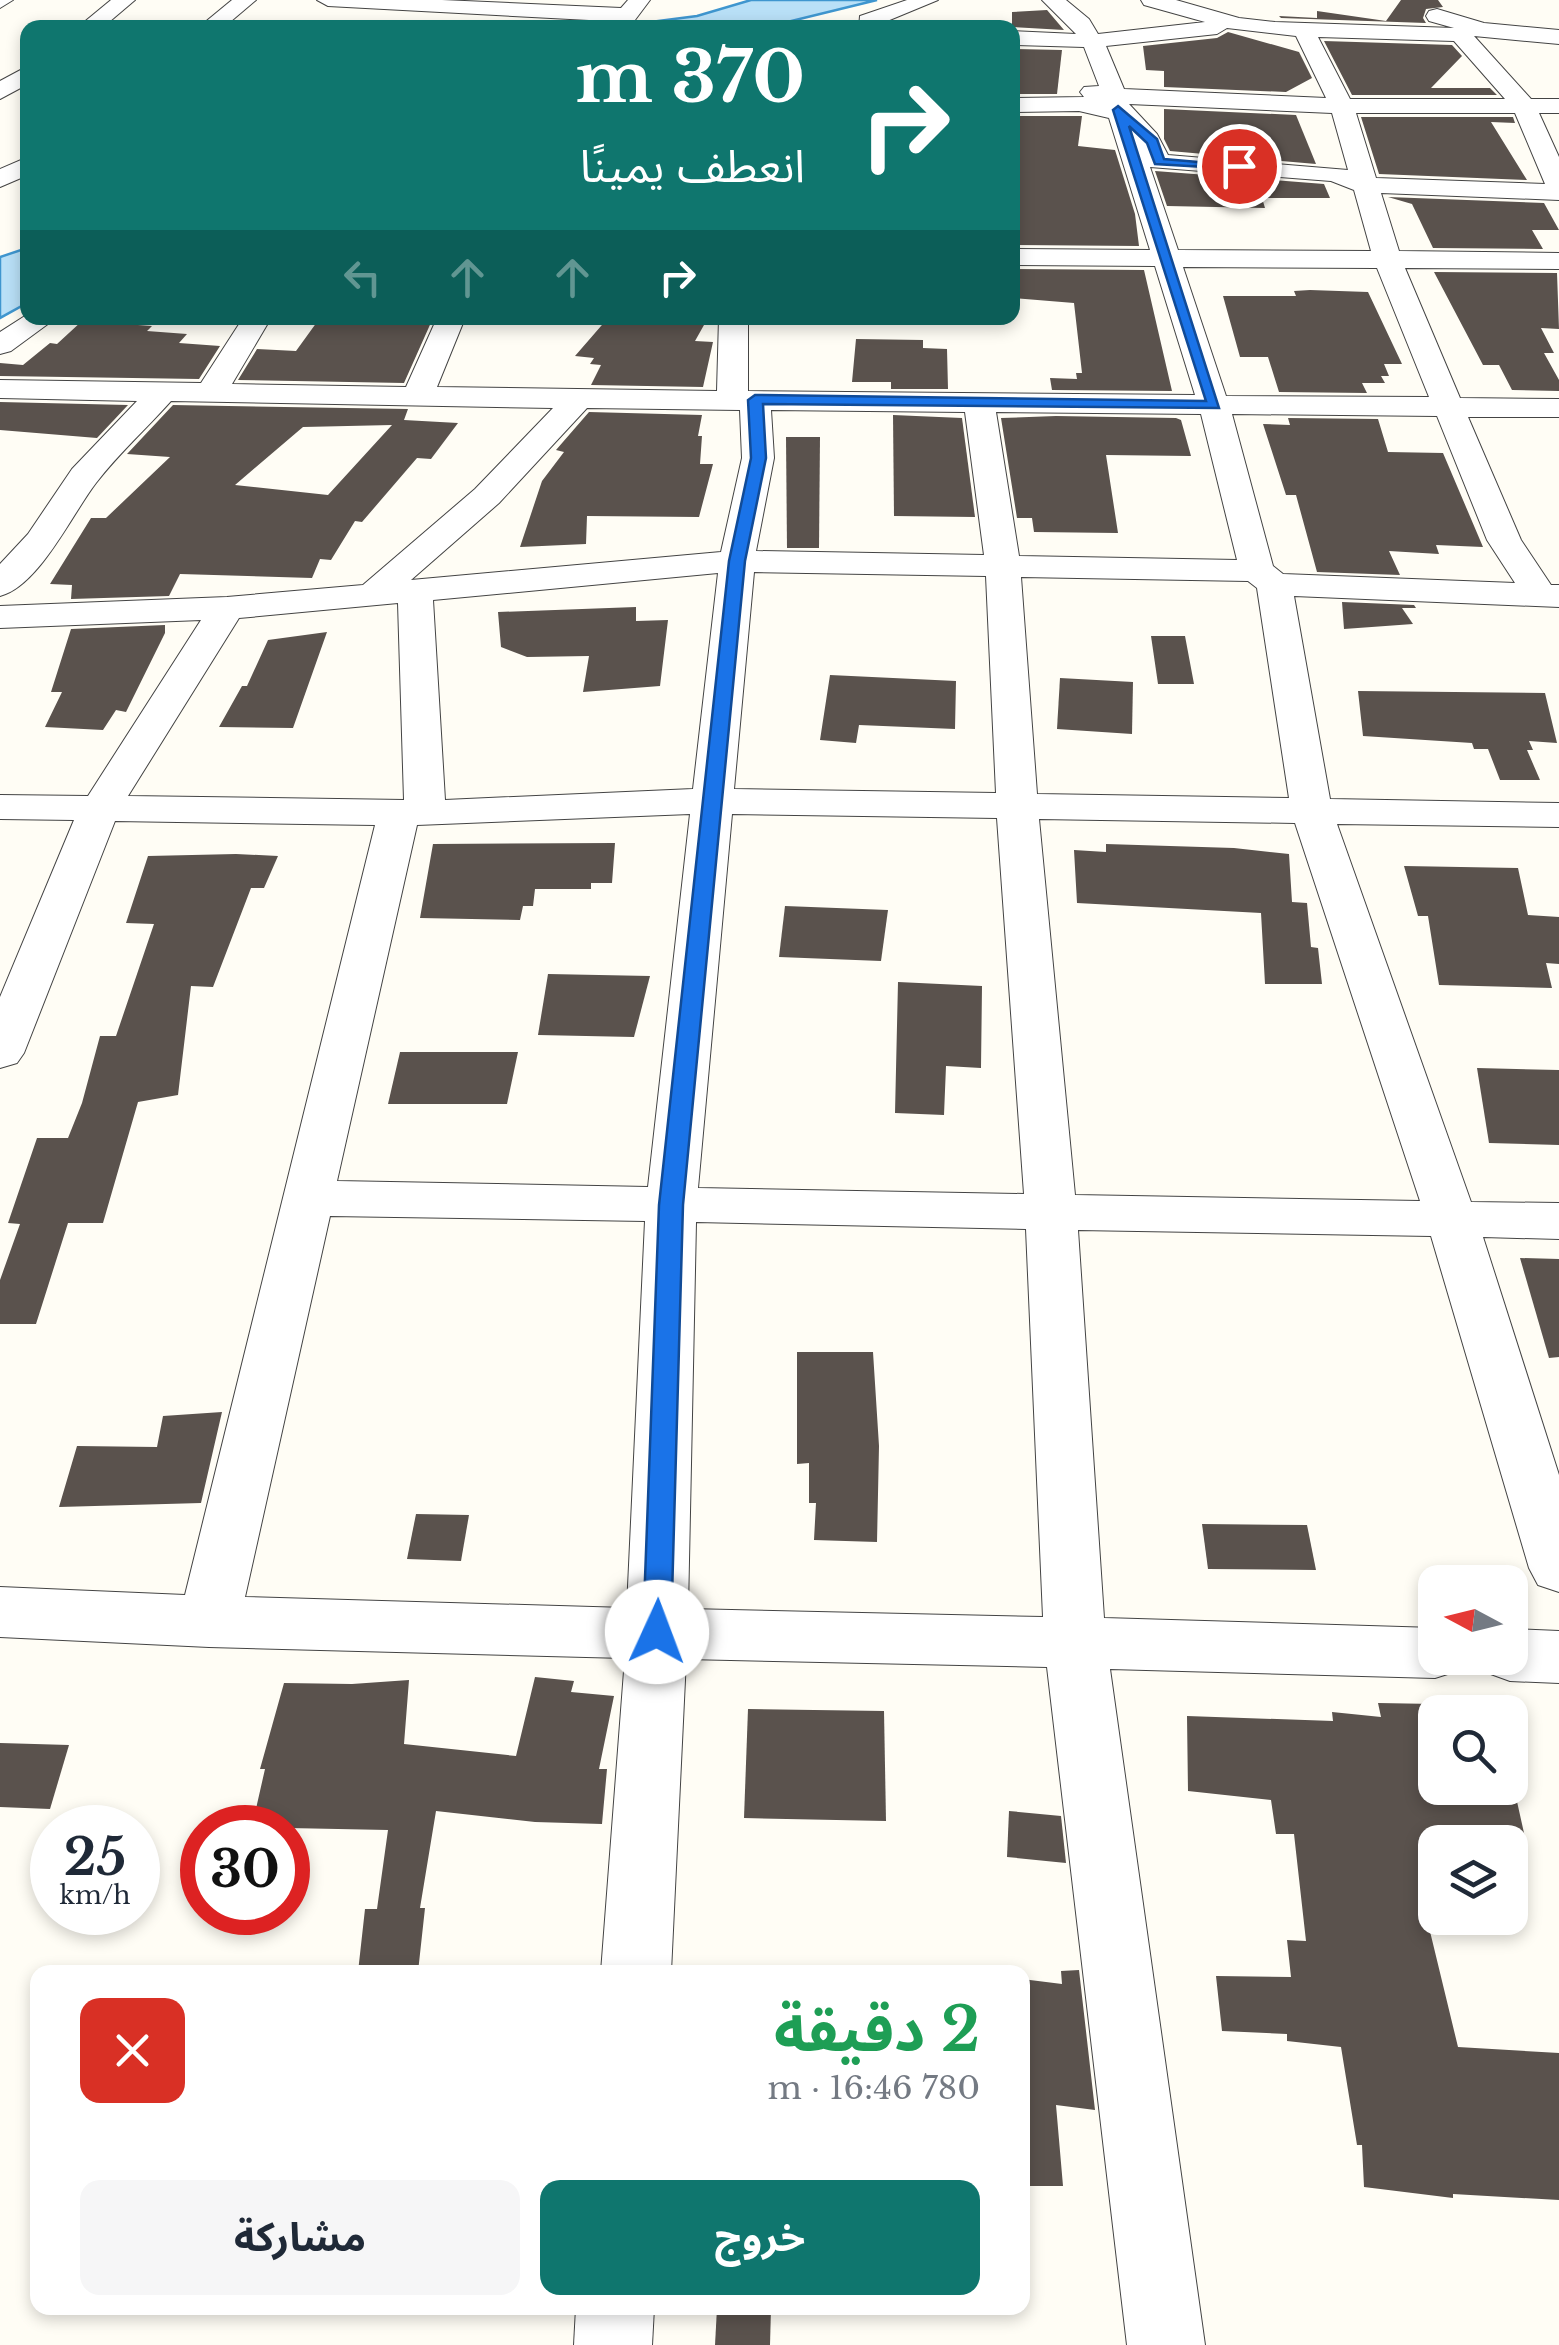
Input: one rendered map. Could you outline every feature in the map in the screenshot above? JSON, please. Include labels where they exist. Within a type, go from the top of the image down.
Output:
[{"type":"street","points":[[98,20],[124,0]]},
{"type":"street","points":[[220,20],[246,0]]},
{"type":"street","points":[[328,0],[513,5],[581,20]]},
{"type":"street","points":[[607,20],[628,15],[639,0]]},
{"type":"street","points":[[871,20],[928,0]]},
{"type":"street","points":[[1053,0],[1095,42],[1116,101],[1266,578],[1312,810],[1452,1220],[1559,1568]]},
{"type":"street","points":[[1152,0],[1237,24],[1304,31],[1465,28],[1559,37]]},
{"type":"street","points":[[1020,38],[1095,42],[1237,24],[1268,0]]},
{"type":"street","points":[[1020,89],[1116,101],[1152,142],[1160,162],[1334,174],[1364,185],[1558,180],[1524,106],[1465,28],[1424,8]]},
{"type":"street","points":[[1304,31],[1342,106],[1387,259],[1504,540],[1549,596]]},
{"type":"street","points":[[1020,105],[1154,100],[1342,106],[1559,106]]},
{"type":"street","points":[[1020,257],[1559,260]]},
{"type":"street","points":[[0,345],[30,325]]},
{"type":"street","points":[[210,394],[253,325]]},
{"type":"street","points":[[416,397],[448,325]]},
{"type":"street","points":[[636,1965],[657,1632],[671,1205],[737,561],[758,458],[744,400],[735,325]]},
{"type":"street","points":[[0,390],[579,400],[1559,408]]},
{"type":"street","points":[[0,585],[40,541],[84,476],[162,393]]},
{"type":"street","points":[[374,594],[488,496],[579,400]]},
{"type":"street","points":[[980,403],[1003,565],[1017,808],[1051,1212],[1075,1641],[1166,2345]]},
{"type":"street","points":[[0,616],[227,608],[737,561],[1003,565],[1549,596]]},
{"type":"street","points":[[209,1622],[308,1198],[412,812],[415,590]]},
{"type":"street","points":[[0,1053],[99,810],[227,608]]},
{"type":"street","points":[[0,806],[412,812],[711,801],[1559,815]]},
{"type":"street","points":[[308,1198],[1559,1221]]},
{"type":"street","points":[[0,1612],[209,1622],[1418,1652]]},
{"type":"street","points":[[1528,1656],[1559,1657]]},
{"type":"street","points":[[613,2345],[615,2315]]},
{"type":"water","points":[[751,0],[877,0],[796,20],[666,20],[697,16]]},
{"type":"water","points":[[20,250],[20,307],[0,318],[0,257]]},
{"type":"building","points":[[1401,0],[1438,0],[1443,7],[1426,9],[1426,23],[1281,18],[1279,16],[1317,18],[1317,11],[1386,21]]},
{"type":"building","points":[[1047,10],[1064,30],[1020,27],[1020,20],[1012,20],[1012,12]]},
{"type":"building","points":[[1228,32],[1299,52],[1312,78],[1286,92],[1164,87],[1164,71],[1146,70],[1143,46],[1217,38]]},
{"type":"building","points":[[1324,41],[1452,45],[1462,56],[1431,88],[1490,88],[1497,95],[1352,95]]},
{"type":"building","points":[[1020,49],[1062,50],[1057,94],[1020,94]]},
{"type":"building","points":[[1164,109],[1296,115],[1316,164],[1170,151],[1164,139]]},
{"type":"building","points":[[1020,116],[1082,116],[1078,146],[1115,150],[1135,214],[1139,246],[1020,245]]},
{"type":"building","points":[[1361,117],[1513,117],[1515,123],[1491,122],[1527,180],[1379,174]]},
{"type":"building","points":[[1155,171],[1324,184],[1330,198],[1262,198],[1265,208],[1167,206]]},
{"type":"building","points":[[1388,197],[1544,203],[1559,230],[1532,230],[1543,249],[1433,248],[1412,204]]},
{"type":"building","points":[[1020,269],[1144,270],[1172,391],[1052,390],[1050,378],[1077,379],[1076,373],[1082,373],[1074,303],[1020,299]]},
{"type":"building","points":[[1434,272],[1557,273],[1559,329],[1541,328],[1554,353],[1544,353],[1559,380],[1559,391],[1512,390],[1499,365],[1483,365]]},
{"type":"building","points":[[1294,291],[1368,292],[1402,364],[1384,364],[1389,376],[1381,376],[1385,383],[1362,383],[1367,393],[1279,392],[1268,357],[1240,357],[1223,296],[1296,296]]},
{"type":"building","points":[[78,325],[138,325],[152,326],[147,331],[187,334],[179,343],[220,346],[199,379],[0,376],[0,363],[23,365],[50,343],[57,344]]},
{"type":"building","points":[[315,325],[430,325],[404,383],[238,380],[257,349],[296,351]]},
{"type":"building","points":[[602,325],[704,325],[695,341],[713,342],[703,387],[591,385],[601,365],[590,364],[594,358],[575,356]]},
{"type":"building","points":[[856,339],[923,340],[923,348],[947,349],[948,389],[891,389],[891,382],[852,382]]},
{"type":"building","points":[[0,402],[128,405],[97,438],[0,430]]},
{"type":"building","points":[[173,405],[408,409],[404,420],[458,423],[431,459],[417,458],[362,522],[355,521],[331,560],[320,559],[312,578],[180,574],[169,596],[71,599],[72,585],[50,584],[91,518],[106,518],[170,457],[127,454]],"holes":[[[392,425],[328,495],[235,485],[303,427]]]},
{"type":"building","points":[[589,412],[702,415],[698,436],[702,436],[700,464],[713,464],[699,517],[587,516],[586,544],[520,547],[542,481],[564,452],[556,450]]},
{"type":"building","points":[[893,415],[962,418],[975,517],[894,516]]},
{"type":"building","points":[[1001,418],[1176,418],[1181,420],[1191,456],[1106,455],[1118,533],[1034,532],[1032,518],[1017,518]]},
{"type":"building","points":[[1288,418],[1378,419],[1388,452],[1443,453],[1483,547],[1436,545],[1439,554],[1389,551],[1400,575],[1317,572],[1296,495],[1286,495],[1263,424],[1290,425]]},
{"type":"building","points":[[786,437],[820,437],[819,548],[787,548]]},
{"type":"building","points":[[1342,602],[1414,605],[1416,608],[1402,608],[1413,624],[1344,629]]},
{"type":"building","points":[[636,607],[636,621],[668,620],[660,686],[583,692],[589,656],[527,657],[501,647],[498,612]]},
{"type":"building","points":[[165,625],[165,633],[126,712],[116,710],[103,730],[45,727],[62,692],[51,692],[71,629]]},
{"type":"building","points":[[327,632],[293,728],[219,727],[242,686],[247,686],[268,640]]},
{"type":"building","points":[[1151,636],[1185,636],[1194,684],[1158,684]]},
{"type":"building","points":[[830,675],[956,681],[955,729],[859,725],[856,743],[820,740]]},
{"type":"building","points":[[1060,678],[1133,682],[1132,734],[1057,729]]},
{"type":"building","points":[[1358,691],[1545,693],[1557,743],[1529,741],[1533,750],[1527,750],[1540,780],[1500,780],[1488,749],[1474,749],[1472,743],[1363,736]]},
{"type":"building","points":[[615,843],[612,883],[591,883],[591,889],[535,889],[533,906],[523,906],[520,920],[420,918],[433,844]]},
{"type":"building","points":[[1106,844],[1289,854],[1292,902],[1307,903],[1311,947],[1318,948],[1322,984],[1265,984],[1261,913],[1077,903],[1074,850],[1106,852]]},
{"type":"building","points":[[148,856],[278,856],[264,888],[251,888],[213,987],[191,986],[178,1095],[138,1102],[103,1223],[68,1223],[36,1324],[0,1324],[0,1280],[20,1224],[8,1223],[37,1138],[68,1138],[100,1036],[116,1036],[154,924],[126,923]]},
{"type":"building","points":[[1404,866],[1518,868],[1528,915],[1559,917],[1559,964],[1546,963],[1552,988],[1439,985],[1428,916],[1418,916]]},
{"type":"building","points":[[785,906],[888,910],[881,961],[779,957]]},
{"type":"building","points":[[548,974],[650,976],[634,1037],[538,1035]]},
{"type":"building","points":[[898,982],[982,986],[981,1068],[946,1066],[944,1115],[895,1113]]},
{"type":"building","points":[[400,1052],[518,1052],[507,1104],[388,1104]]},
{"type":"building","points":[[1477,1068],[1559,1070],[1559,1145],[1489,1143]]},
{"type":"building","points":[[1520,1258],[1559,1259],[1559,1357],[1549,1358]]},
{"type":"building","points":[[797,1352],[873,1352],[879,1446],[877,1542],[814,1540],[816,1503],[809,1503],[809,1463],[797,1464]]},
{"type":"building","points":[[222,1412],[201,1503],[59,1507],[77,1446],[157,1447],[163,1416]]},
{"type":"building","points":[[416,1514],[469,1515],[461,1561],[407,1559]]},
{"type":"building","points":[[1202,1524],[1307,1525],[1316,1570],[1208,1569]]},
{"type":"building","points":[[535,1677],[574,1681],[571,1692],[614,1696],[599,1769],[607,1769],[602,1824],[535,1822],[436,1811],[420,1908],[425,1908],[419,1965],[359,1965],[365,1909],[377,1909],[388,1830],[310,1828],[310,1805],[257,1805],[265,1769],[260,1769],[284,1683],[409,1680],[404,1744],[516,1756]]},
{"type":"building","points":[[1378,1703],[1418,1704],[1418,1805],[1518,1805],[1522,1825],[1418,1825],[1418,1935],[1431,1935],[1458,2047],[1559,2053],[1559,2200],[1453,2194],[1453,2198],[1364,2187],[1362,2145],[1357,2145],[1341,2047],[1287,2041],[1287,2034],[1222,2031],[1216,1976],[1291,1977],[1287,1940],[1306,1941],[1294,1834],[1276,1834],[1271,1800],[1188,1791],[1187,1716],[1333,1721],[1332,1712],[1381,1717]]},
{"type":"building","points":[[748,1709],[884,1711],[886,1821],[744,1818]]},
{"type":"building","points":[[0,1743],[69,1745],[51,1805],[0,1807]]},
{"type":"building","points":[[1009,1811],[1061,1816],[1066,1863],[1007,1857]]},
{"type":"building","points":[[1079,1970],[1095,2110],[1056,2105],[1063,2186],[1030,2186],[1030,1980],[1062,1984],[1061,1971]]},
{"type":"building","points":[[717,2315],[771,2315],[770,2345],[715,2345]]},
{"type":"route","points":[[657,1632],[671,1205],[737,561],[758,458],[755,400],[1214,405],[1118,110],[1152,142],[1160,162],[1239,166]]}]
